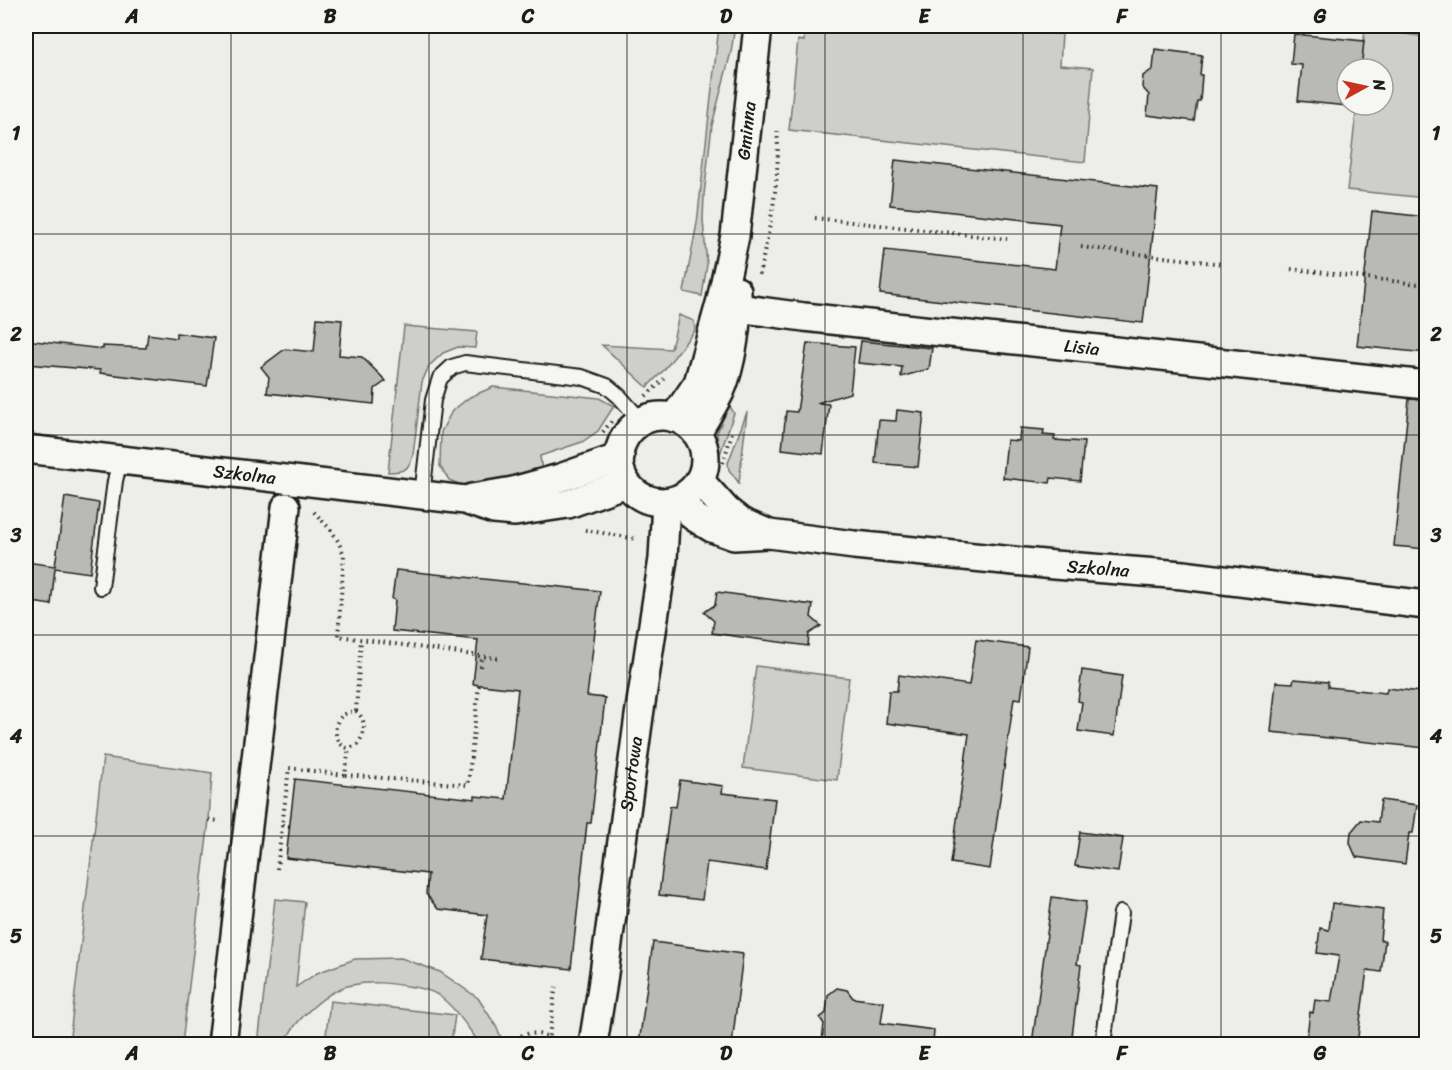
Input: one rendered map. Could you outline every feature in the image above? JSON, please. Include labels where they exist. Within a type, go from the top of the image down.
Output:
[{"type":"street","name":"Gminna","points":[[674,418],[698,383],[722,300],[735,236],[758,26]]},
{"type":"street","name":"Gminna","points":[[697,433],[719,392],[728,369],[738,308],[735,236]]},
{"type":"street","name":"Lisia","points":[[738,308],[1426,385]]},
{"type":"street","points":[[635,414],[674,418],[687,424],[697,433],[702,442],[706,460],[705,468],[700,481],[690,492],[673,501],[652,502],[639,496],[626,483],[620,466],[621,449],[626,436],[636,425],[635,414]]},
{"type":"street","name":"Szkolna","points":[[26,449],[465,500],[494,510],[515,512],[568,504],[626,483]]},
{"type":"street","name":"Szkolna","points":[[465,500],[513,491],[560,478],[620,457]]},
{"type":"street","name":"Szkolna","points":[[700,481],[726,510],[741,522],[769,534]]},
{"type":"street","name":"Szkolna","points":[[673,501],[711,528],[734,536],[769,534],[1054,566],[1183,575],[1426,605]]},
{"type":"street","name":"Sportowa","points":[[593,1044],[639,716],[673,501]]},
{"type":"street","points":[[222,1044],[298,508]]},
{"type":"lane","points":[[422,495],[433,400],[440,378],[452,367],[465,363],[582,377],[607,386],[620,396],[635,414]]},
{"type":"lane","points":[[101,587],[115,481],[120,460]]},
{"type":"lane","points":[[1103,1044],[1121,913]]},
{"type":"path","points":[[815,218],[1007,239]]},
{"type":"path","points":[[1081,247],[1223,264]]},
{"type":"path","points":[[1291,269],[1426,285]]},
{"type":"path","points":[[600,437],[617,415],[635,414],[648,395],[668,374]]},
{"type":"path","points":[[298,508],[331,530],[344,555],[338,636],[502,659]]},
{"type":"path","points":[[356,711],[361,639]]},
{"type":"path","points":[[481,667],[482,657]]},
{"type":"path","points":[[277,870],[288,768],[468,785],[479,684]]},
{"type":"path","points":[[356,711],[362,716],[364,734],[358,744],[349,748],[338,741],[336,726],[340,716],[356,711]]},
{"type":"path","points":[[345,775],[349,748]]},
{"type":"path","points":[[275,825],[293,827]]},
{"type":"path","points":[[548,1044],[556,983]]},
{"type":"path","points":[[505,1044],[517,1037],[536,1032],[549,1036]]},
{"type":"shaded area","points":[[719,26],[735,26],[731,52],[712,125],[704,195],[703,220],[707,265],[702,296],[684,292],[697,223]]},
{"type":"shaded area","points":[[805,26],[1032,26],[1032,33],[1062,34],[1060,65],[1093,68],[1085,162],[789,130],[798,40],[804,41]]},
{"type":"shaded area","points":[[1365,28],[1426,37],[1426,198],[1347,190],[1356,117],[1395,117],[1395,57],[1362,57]]},
{"type":"shaded area","points":[[679,315],[694,321],[695,330],[664,370],[647,387],[602,345],[671,349]]},
{"type":"shaded area","points":[[404,326],[477,332],[475,348],[458,347],[443,353],[429,366],[422,382],[413,455],[408,467],[388,472]]},
{"type":"shaded area","points":[[493,387],[599,398],[614,406],[598,431],[582,442],[540,456],[542,471],[492,484],[464,486],[449,480],[440,466],[441,432],[452,411],[470,397]]},
{"type":"shaded area","points":[[729,405],[734,413],[719,457],[717,433]]},
{"type":"shaded area","points":[[747,412],[739,483],[729,470],[728,463]]},
{"type":"shaded area","points":[[756,666],[849,678],[837,780],[743,768]]},
{"type":"shaded area","points":[[103,757],[212,773],[209,820],[182,1044],[69,1044]]},
{"type":"shaded area","points":[[275,899],[305,902],[296,987],[317,973],[355,959],[401,958],[440,972],[478,998],[496,1026],[504,1044],[480,1044],[456,1012],[435,993],[415,987],[373,983],[352,985],[332,993],[303,1017],[285,1044],[258,1044]]},
{"type":"shaded area","points":[[330,1001],[455,1015],[451,1044],[325,1044]]},
{"type":"building","points":[[1294,34],[1364,41],[1362,57],[1335,57],[1335,105],[1298,101],[1302,65],[1291,64]]},
{"type":"building","points":[[1155,49],[1202,55],[1200,101],[1197,101],[1194,121],[1147,115],[1149,95],[1142,87],[1143,76],[1153,69]]},
{"type":"building","points":[[895,160],[1158,189],[1143,323],[880,294],[885,250],[1055,269],[1060,224],[890,205]]},
{"type":"building","points":[[1372,211],[1426,217],[1426,353],[1357,346]]},
{"type":"building","points":[[317,318],[342,320],[339,355],[362,357],[386,381],[375,389],[374,404],[267,393],[269,377],[261,367],[285,349],[314,352]]},
{"type":"building","points":[[176,333],[214,338],[207,386],[100,373],[100,370],[26,364],[26,340],[103,349],[103,346],[146,348],[148,334],[176,338]]},
{"type":"building","points":[[861,341],[932,348],[929,369],[901,377],[902,367],[858,363]]},
{"type":"building","points":[[807,343],[855,347],[850,393],[817,403],[829,404],[823,454],[782,449],[786,411],[797,412]]},
{"type":"building","points":[[1409,399],[1426,400],[1426,549],[1394,546]]},
{"type":"building","points":[[897,410],[924,413],[918,467],[875,463],[879,420],[896,421]]},
{"type":"building","points":[[1020,428],[1044,430],[1043,435],[1055,436],[1054,440],[1084,442],[1080,481],[1051,478],[1050,483],[1003,478],[1007,440],[1019,441]]},
{"type":"building","points":[[65,497],[99,503],[90,573],[55,568],[51,605],[26,601],[26,562],[55,566]]},
{"type":"building","points":[[396,570],[600,591],[587,696],[605,698],[591,823],[587,823],[571,969],[481,959],[487,915],[438,909],[426,894],[428,874],[286,858],[295,779],[475,799],[475,796],[506,799],[518,689],[473,684],[478,640],[392,631],[395,600],[392,599]]},
{"type":"building","points":[[717,592],[813,605],[811,617],[821,626],[809,634],[808,646],[712,633],[714,621],[704,612],[715,605]]},
{"type":"building","points":[[976,640],[1028,647],[1021,699],[1014,698],[990,869],[951,863],[969,734],[886,723],[889,691],[897,691],[899,675],[969,685]]},
{"type":"building","points":[[1082,670],[1122,676],[1114,736],[1078,731],[1082,702],[1078,701]]},
{"type":"building","points":[[1294,679],[1328,682],[1328,687],[1386,693],[1387,688],[1421,692],[1421,697],[1426,697],[1426,748],[1271,732],[1276,682],[1293,683]]},
{"type":"building","points":[[680,780],[723,786],[722,793],[775,799],[766,870],[707,862],[702,900],[659,895],[670,806],[676,807]]},
{"type":"building","points":[[1381,800],[1417,805],[1413,833],[1409,833],[1405,864],[1356,857],[1350,843],[1351,832],[1361,820],[1378,822]]},
{"type":"building","points":[[1080,832],[1123,838],[1118,872],[1075,866]]},
{"type":"building","points":[[1052,897],[1086,902],[1077,964],[1081,965],[1071,1044],[1032,1044]]},
{"type":"building","points":[[1332,903],[1383,910],[1380,940],[1385,941],[1381,972],[1367,970],[1357,1044],[1306,1044],[1310,1012],[1313,1013],[1315,1000],[1331,1002],[1339,956],[1317,953],[1320,928],[1329,930]]},
{"type":"building","points":[[653,942],[743,954],[732,1044],[639,1044]]},
{"type":"building","points":[[837,988],[847,990],[853,998],[884,1002],[881,1023],[934,1030],[933,1044],[849,1044],[822,1041],[824,1024],[820,1018],[826,1013],[828,995]]}]
